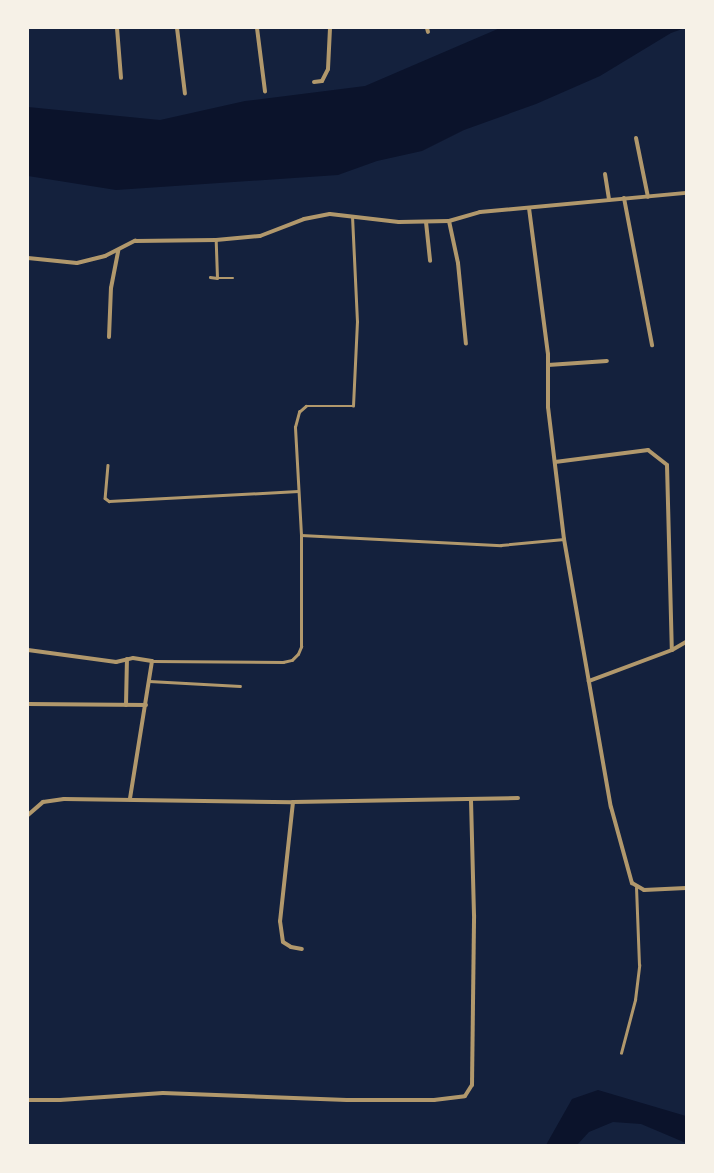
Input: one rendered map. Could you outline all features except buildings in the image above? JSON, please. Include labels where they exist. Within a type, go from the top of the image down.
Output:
[{"type":"street","points":[[117,28],[121,78]]},
{"type":"street","points":[[177,28],[185,94]]},
{"type":"street","points":[[257,28],[265,91]]},
{"type":"street","points":[[314,82],[322,81],[328,69],[330,28]]},
{"type":"street","points":[[636,138],[648,197]]},
{"type":"street","points":[[605,174],[609,200]]},
{"type":"street","points":[[28,258],[77,263],[118,251],[135,241],[216,240],[260,236],[304,219],[330,214],[399,222],[449,222],[480,212],[686,193]]},
{"type":"street","points":[[624,198],[652,345]]},
{"type":"street","points":[[529,208],[548,365],[548,408],[564,539],[611,807],[632,883],[636,888],[686,888]]},
{"type":"street","points":[[426,222],[430,261]]},
{"type":"street","points":[[449,222],[458,263],[466,344]]},
{"type":"street","points":[[109,337],[112,288],[118,251]]},
{"type":"street","points":[[548,365],[606,361]]},
{"type":"street","points":[[555,462],[648,450],[667,465],[672,650]]},
{"type":"street","points":[[589,681],[672,650],[686,642]]},
{"type":"street","points":[[28,650],[116,662],[133,658],[152,660],[130,799]]},
{"type":"street","points":[[126,705],[127,659]]},
{"type":"street","points":[[28,704],[146,705]]},
{"type":"street","points":[[28,815],[49,800],[130,799],[293,802],[518,798]]},
{"type":"street","points":[[28,1100],[60,1100],[163,1093],[355,1100],[434,1100],[465,1096],[472,1085],[474,916],[471,799]]},
{"type":"street","points":[[293,802],[280,921],[283,942],[291,947],[302,949]]},
{"type":"lane","points":[[152,660],[283,662],[295,658],[301,647],[301,535],[295,427],[299,412],[306,406],[353,406],[356,322],[352,216]]},
{"type":"lane","points":[[216,240],[217,278]]},
{"type":"lane","points":[[210,277],[233,278]]},
{"type":"lane","points":[[108,465],[105,498],[109,501],[298,492]]},
{"type":"lane","points":[[301,535],[500,545],[564,539]]},
{"type":"lane","points":[[149,680],[240,686]]},
{"type":"lane","points":[[621,1053],[635,1000],[639,964],[636,888]]},
{"type":"water","points":[[500,28],[685,28],[671,33],[600,76],[536,104],[464,130],[422,151],[377,161],[338,175],[116,190],[28,176],[28,107],[160,120],[245,101],[365,86]]},
{"type":"water","points":[[598,1090],[686,1116],[686,1143],[641,1124],[613,1122],[589,1132],[577,1145],[546,1145],[572,1099]]}]
